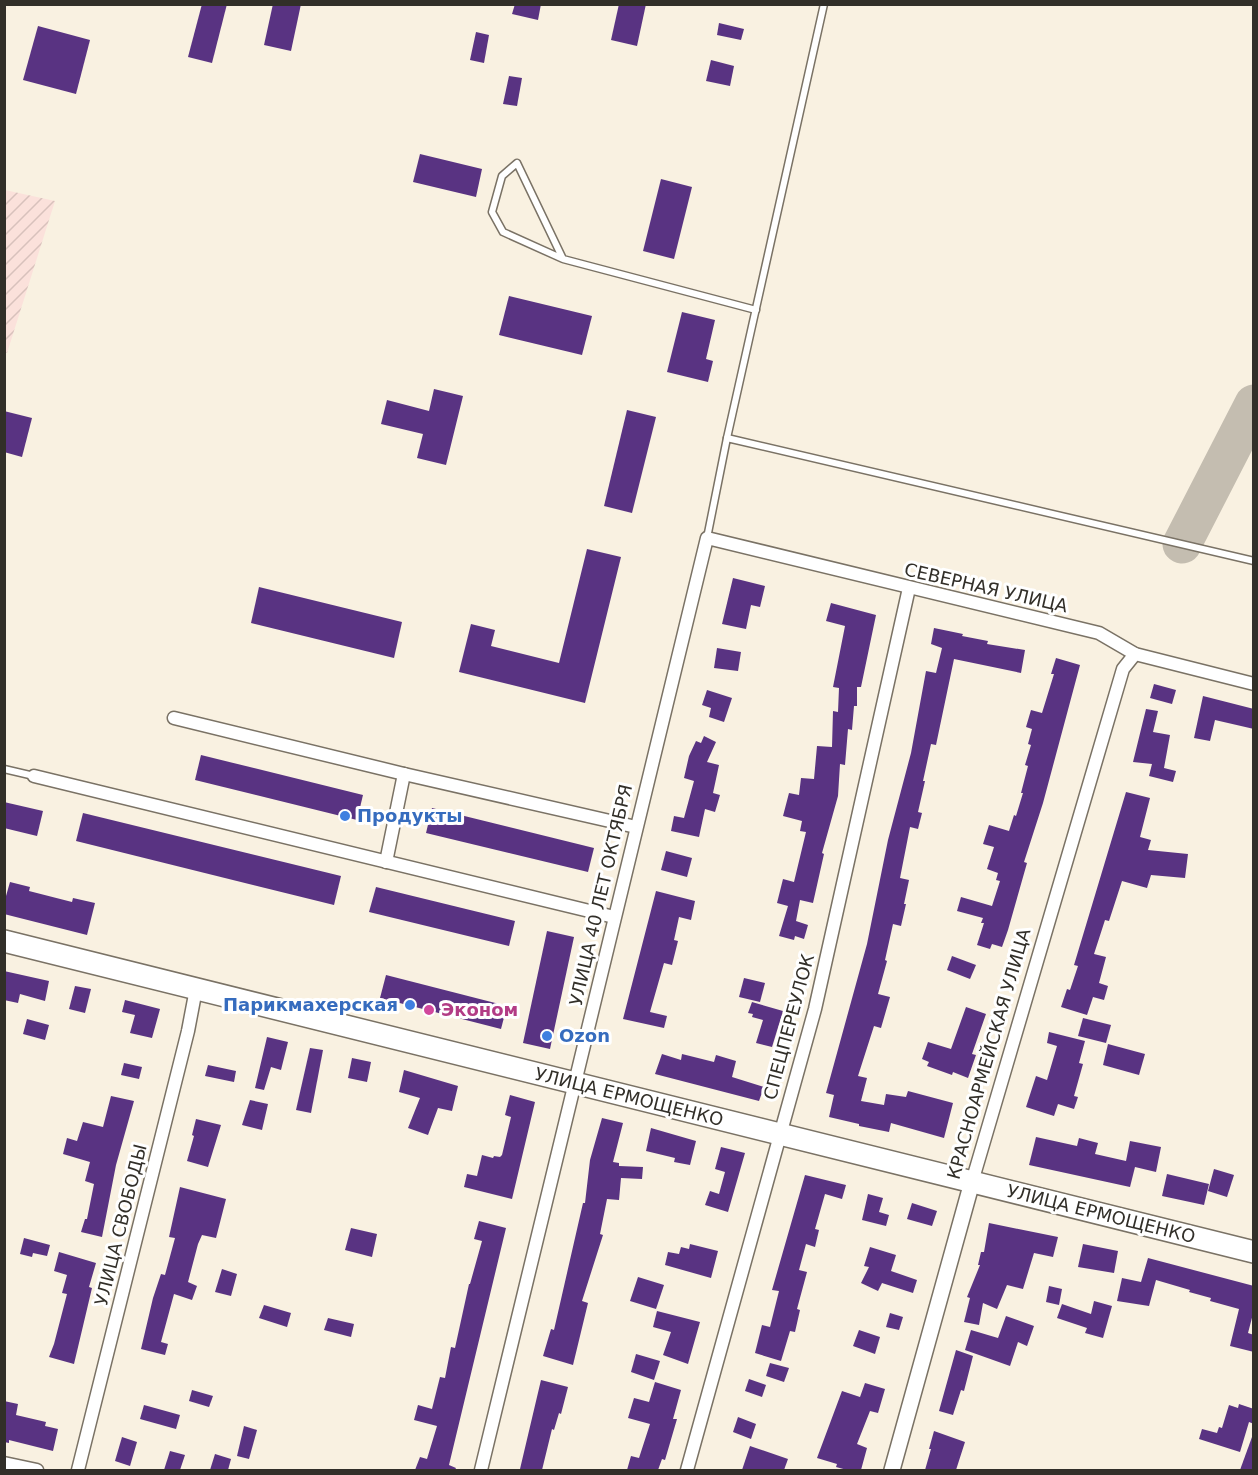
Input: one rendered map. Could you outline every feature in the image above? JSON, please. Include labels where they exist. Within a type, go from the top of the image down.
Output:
[{"type":"highway","name":"УЛИЦА ЕРМОЩЕНКО","points":[[4,941],[1254,1252]]},
{"type":"street","name":"СЕВЕРНАЯ УЛИЦА","points":[[707,538],[1099,633],[1135,654],[1254,684]]},
{"type":"street","name":"УЛИЦА 40 ЛЕТ ОКТЯБРЯ","points":[[482,1470],[707,538]]},
{"type":"street","name":"СПЕЦПЕРЕУЛОК","points":[[687,1470],[814,1009],[909,588]]},
{"type":"street","name":"КРАСНОАРМЕЙСКАЯ УЛИЦА","points":[[892,1470],[972,1182],[1123,669],[1135,654]]},
{"type":"street","points":[[174,718],[636,827]]},
{"type":"street","points":[[386,862],[404,774]]},
{"type":"street","points":[[34,776],[614,917]]},
{"type":"street","name":"УЛИЦА СВОБОДЫ","points":[[78,1470],[188,1031],[196,989]]},
{"type":"street","points":[[4,1463],[37,1470]]},
{"type":"lane","points":[[707,538],[727,438],[824,4]]},
{"type":"lane","points":[[563,259],[517,163],[502,176],[492,212],[503,232],[563,259],[756,310]]},
{"type":"lane","points":[[727,438],[1254,561]]},
{"type":"lane","points":[[4,770],[34,776]]},
{"type":"shaded area","points":[[5,190],[55,201],[7,353],[4,352]]},
{"type":"building","points":[[202,4],[227,4],[212,63],[188,57]]},
{"type":"building","points":[[273,4],[301,4],[291,51],[264,45]]},
{"type":"building","points":[[515,4],[541,4],[538,20],[512,14]]},
{"type":"building","points":[[619,4],[646,4],[637,46],[611,40]]},
{"type":"building","points":[[719,23],[744,29],[741,40],[717,35]]},
{"type":"building","points":[[38,26],[90,40],[76,94],[23,80]]},
{"type":"building","points":[[476,32],[489,35],[484,63],[470,60]]},
{"type":"building","points":[[711,60],[734,66],[730,86],[706,81]]},
{"type":"building","points":[[509,76],[522,78],[517,106],[503,104]]},
{"type":"building","points":[[420,154],[482,169],[476,197],[413,182]]},
{"type":"building","points":[[661,179],[692,187],[674,259],[643,251]]},
{"type":"building","points":[[509,296],[592,316],[582,355],[499,335]]},
{"type":"building","points":[[682,312],[715,320],[706,359],[713,361],[708,382],[667,372]]},
{"type":"building","points":[[434,389],[463,396],[446,465],[417,458],[423,434],[381,424],[387,400],[429,411]]},
{"type":"building","points":[[627,410],[656,417],[632,513],[604,506]]},
{"type":"building","points":[[4,411],[32,418],[22,457],[4,452]]},
{"type":"building","points":[[587,549],[621,557],[585,703],[459,672],[471,624],[495,630],[491,646],[559,663]]},
{"type":"building","points":[[733,578],[765,586],[760,607],[751,605],[746,629],[722,624]]},
{"type":"building","points":[[259,587],[402,622],[394,658],[251,623]]},
{"type":"building","points":[[831,603],[876,615],[861,687],[857,687],[857,706],[854,706],[852,730],[848,729],[845,765],[840,764],[838,796],[822,853],[824,854],[813,903],[800,900],[796,921],[808,925],[804,939],[795,936],[794,940],[779,936],[788,906],[777,903],[783,879],[794,882],[806,832],[800,831],[802,821],[783,816],[789,793],[799,795],[801,778],[814,779],[817,746],[832,747],[833,711],[838,712],[839,688],[833,687],[845,626],[826,621]]},
{"type":"building","points":[[934,628],[988,641],[987,644],[1025,650],[1021,673],[954,659],[936,745],[931,744],[923,781],[925,781],[918,812],[922,813],[918,829],[910,827],[900,878],[909,880],[904,904],[906,904],[901,926],[893,924],[885,960],[887,961],[878,994],[890,997],[881,1028],[874,1026],[858,1076],[867,1078],[861,1101],[884,1105],[886,1094],[906,1097],[908,1091],[953,1103],[944,1138],[891,1123],[889,1132],[829,1117],[834,1095],[826,1093],[867,944],[888,840],[911,753],[926,671],[936,673],[942,648],[931,644]]},
{"type":"building","points":[[717,648],[741,652],[738,671],[714,668]]},
{"type":"building","points":[[1056,658],[1080,665],[1043,803],[1024,862],[1027,863],[1008,930],[1002,947],[992,944],[990,949],[977,945],[984,923],[981,923],[983,918],[957,911],[961,897],[992,906],[1000,881],[996,880],[998,873],[987,869],[994,847],[983,844],[989,825],[1009,831],[1014,815],[1016,816],[1023,793],[1021,793],[1028,766],[1025,765],[1031,745],[1028,744],[1032,729],[1026,727],[1031,710],[1042,713],[1054,674],[1051,674]]},
{"type":"building","points":[[1154,684],[1176,690],[1172,704],[1150,698]]},
{"type":"building","points":[[707,690],[732,698],[724,722],[709,717],[711,708],[702,705]]},
{"type":"building","points":[[1203,696],[1254,709],[1254,729],[1215,720],[1210,741],[1194,738]]},
{"type":"building","points":[[1146,709],[1158,711],[1153,732],[1170,735],[1164,768],[1176,771],[1173,782],[1149,776],[1152,764],[1133,762]]},
{"type":"building","points":[[704,736],[716,742],[707,762],[719,765],[713,793],[720,795],[715,812],[705,809],[699,837],[671,831],[674,816],[684,818],[694,781],[684,778],[689,756],[696,741],[701,743]]},
{"type":"building","points":[[201,755],[363,795],[357,820],[195,780]]},
{"type":"building","points":[[1126,792],[1150,798],[1140,837],[1151,840],[1148,850],[1188,854],[1185,878],[1151,875],[1147,888],[1122,881],[1109,921],[1105,920],[1094,954],[1106,957],[1099,983],[1108,986],[1104,1000],[1093,997],[1087,1015],[1061,1007],[1067,989],[1070,990],[1078,966],[1074,965]]},
{"type":"building","points":[[4,802],[43,811],[37,836],[4,828]]},
{"type":"building","points":[[432,808],[594,848],[588,872],[426,833]]},
{"type":"building","points":[[83,813],[341,876],[334,905],[76,841]]},
{"type":"building","points":[[666,851],[692,858],[687,877],[661,870]]},
{"type":"building","points":[[10,882],[30,887],[29,891],[72,902],[73,898],[95,903],[87,935],[4,914],[4,903]]},
{"type":"building","points":[[376,887],[515,921],[509,946],[369,912]]},
{"type":"building","points":[[656,891],[695,901],[691,920],[679,917],[674,940],[678,941],[672,965],[664,963],[650,1012],[667,1016],[664,1028],[623,1019]]},
{"type":"building","points":[[547,931],[574,937],[550,1049],[523,1043]]},
{"type":"building","points":[[952,956],[976,965],[970,979],[947,970]]},
{"type":"building","points":[[4,971],[49,981],[45,1001],[20,994],[18,1003],[4,1000]]},
{"type":"building","points":[[386,975],[507,1006],[501,1029],[380,998]]},
{"type":"building","points":[[744,978],[765,983],[760,1002],[739,997]]},
{"type":"building","points":[[75,986],[91,989],[85,1013],[69,1009]]},
{"type":"building","points":[[125,1000],[160,1009],[152,1038],[130,1033],[135,1015],[122,1012]]},
{"type":"building","points":[[752,1002],[783,1011],[772,1047],[756,1043],[763,1020],[752,1017],[753,1014],[748,1013]]},
{"type":"building","points":[[966,1007],[986,1014],[972,1054],[976,1055],[968,1078],[927,1066],[929,1062],[922,1059],[928,1042],[951,1049]]},
{"type":"building","points":[[1083,1018],[1111,1025],[1106,1043],[1078,1036]]},
{"type":"building","points":[[27,1019],[49,1025],[45,1040],[23,1034]]},
{"type":"building","points":[[1049,1032],[1085,1041],[1079,1063],[1083,1064],[1074,1096],[1078,1097],[1074,1109],[1058,1104],[1054,1116],[1026,1107],[1036,1076],[1047,1080],[1057,1046],[1047,1043]]},
{"type":"building","points":[[267,1037],[288,1042],[281,1070],[271,1067],[264,1090],[255,1088]]},
{"type":"building","points":[[1108,1044],[1145,1054],[1139,1075],[1103,1065]]},
{"type":"building","points":[[310,1048],[323,1050],[311,1113],[296,1110]]},
{"type":"building","points":[[662,1054],[681,1060],[682,1054],[714,1062],[716,1055],[736,1061],[732,1077],[764,1087],[759,1101],[655,1074]]},
{"type":"building","points":[[352,1058],[371,1062],[367,1082],[348,1078]]},
{"type":"building","points":[[124,1063],[142,1067],[139,1079],[121,1075]]},
{"type":"building","points":[[208,1065],[236,1071],[234,1082],[205,1076]]},
{"type":"building","points":[[404,1070],[458,1086],[452,1111],[438,1108],[428,1135],[408,1128],[420,1098],[399,1092]]},
{"type":"building","points":[[510,1095],[535,1102],[512,1199],[464,1187],[467,1174],[477,1176],[482,1155],[493,1158],[502,1155],[511,1117],[505,1115]]},
{"type":"building","points":[[111,1096],[134,1101],[116,1165],[102,1237],[81,1232],[85,1219],[87,1219],[94,1184],[85,1181],[90,1162],[63,1154],[67,1138],[77,1141],[83,1122],[103,1127]]},
{"type":"building","points":[[250,1100],[268,1104],[262,1130],[242,1125]]},
{"type":"building","points":[[602,1118],[623,1123],[613,1162],[619,1163],[619,1166],[643,1167],[642,1179],[621,1178],[619,1200],[607,1199],[600,1234],[603,1235],[582,1301],[588,1303],[573,1365],[543,1356],[551,1329],[554,1330],[583,1203],[585,1203],[590,1160]]},
{"type":"building","points":[[196,1119],[221,1125],[208,1167],[187,1161]]},
{"type":"building","points":[[651,1128],[696,1141],[690,1165],[674,1162],[675,1158],[646,1151]]},
{"type":"building","points":[[1036,1137],[1077,1146],[1079,1138],[1098,1143],[1095,1154],[1126,1161],[1130,1141],[1161,1147],[1156,1172],[1135,1167],[1130,1187],[1029,1165]]},
{"type":"building","points":[[721,1147],[745,1153],[728,1212],[705,1205],[710,1191],[719,1194],[725,1172],[715,1169]]},
{"type":"building","points":[[1214,1169],[1234,1175],[1227,1197],[1208,1191]]},
{"type":"building","points":[[1167,1174],[1209,1184],[1204,1205],[1162,1196]]},
{"type":"building","points":[[805,1175],[846,1185],[842,1199],[825,1194],[815,1229],[819,1230],[815,1247],[806,1244],[799,1270],[807,1272],[797,1309],[800,1310],[795,1332],[790,1331],[781,1361],[755,1353],[762,1325],[770,1327],[779,1291],[772,1290]]},
{"type":"building","points":[[180,1187],[226,1199],[216,1238],[202,1235],[198,1244],[188,1282],[197,1286],[192,1300],[174,1294],[161,1342],[168,1344],[165,1355],[141,1349],[153,1298],[161,1274],[165,1275],[175,1238],[169,1237]]},
{"type":"building","points":[[868,1194],[883,1198],[879,1212],[889,1215],[886,1226],[862,1220]]},
{"type":"building","points":[[912,1203],[937,1211],[932,1226],[907,1219]]},
{"type":"building","points":[[479,1221],[506,1228],[449,1465],[456,1468],[455,1470],[415,1470],[420,1457],[427,1459],[437,1426],[414,1420],[418,1405],[432,1409],[440,1377],[445,1378],[451,1347],[455,1348],[469,1284],[482,1241],[474,1239]]},
{"type":"building","points":[[989,1223],[1058,1237],[1053,1257],[1034,1253],[1023,1289],[1007,1285],[997,1309],[983,1303],[979,1325],[964,1322],[970,1298],[967,1297],[980,1265],[978,1265],[981,1252],[984,1252]]},
{"type":"building","points":[[351,1228],[377,1234],[372,1257],[345,1250]]},
{"type":"building","points":[[24,1238],[50,1245],[47,1256],[33,1253],[32,1257],[20,1254]]},
{"type":"building","points":[[690,1244],[718,1251],[711,1278],[665,1265],[668,1252],[679,1254],[681,1247],[689,1249]]},
{"type":"building","points":[[1083,1244],[1118,1251],[1114,1273],[1078,1267]]},
{"type":"building","points":[[870,1247],[896,1255],[891,1271],[917,1280],[913,1293],[882,1283],[878,1291],[861,1283],[869,1267],[864,1266]]},
{"type":"building","points":[[59,1252],[96,1263],[74,1364],[49,1357],[67,1294],[62,1293],[67,1275],[54,1271]]},
{"type":"building","points":[[1148,1258],[1254,1286],[1254,1310],[1248,1333],[1254,1335],[1254,1352],[1230,1346],[1239,1309],[1210,1301],[1211,1298],[1189,1292],[1190,1290],[1156,1280],[1149,1306],[1117,1301],[1122,1278],[1141,1282]]},
{"type":"building","points":[[222,1269],[237,1274],[231,1296],[215,1292]]},
{"type":"building","points":[[638,1277],[664,1285],[656,1309],[630,1301]]},
{"type":"building","points":[[1049,1286],[1062,1289],[1059,1305],[1046,1302]]},
{"type":"building","points":[[1094,1301],[1112,1306],[1103,1338],[1085,1333],[1087,1328],[1057,1318],[1062,1304],[1091,1314]]},
{"type":"building","points":[[264,1305],[291,1313],[287,1327],[259,1318]]},
{"type":"building","points":[[657,1311],[700,1322],[688,1364],[663,1355],[671,1332],[653,1327]]},
{"type":"building","points":[[890,1313],[903,1317],[899,1330],[886,1327]]},
{"type":"building","points":[[1006,1316],[1034,1326],[1027,1346],[1018,1342],[1010,1366],[965,1350],[971,1330],[998,1338]]},
{"type":"building","points":[[328,1318],[354,1324],[351,1337],[324,1330]]},
{"type":"building","points":[[859,1330],[880,1337],[875,1354],[853,1346]]},
{"type":"building","points":[[956,1350],[973,1356],[964,1391],[961,1390],[953,1415],[939,1411]]},
{"type":"building","points":[[636,1354],[660,1361],[654,1380],[631,1372]]},
{"type":"building","points":[[770,1363],[789,1368],[784,1382],[766,1376]]},
{"type":"building","points":[[749,1379],[766,1385],[762,1397],[745,1391]]},
{"type":"building","points":[[541,1380],[568,1387],[561,1414],[559,1413],[554,1430],[552,1429],[542,1470],[520,1469]]},
{"type":"building","points":[[655,1382],[681,1390],[673,1419],[677,1419],[665,1460],[662,1459],[658,1470],[627,1470],[631,1456],[639,1458],[650,1424],[628,1418],[634,1398],[649,1402]]},
{"type":"building","points":[[865,1383],[885,1389],[878,1413],[870,1411],[857,1444],[867,1448],[861,1470],[836,1467],[837,1464],[817,1458],[842,1391],[860,1397]]},
{"type":"building","points":[[192,1390],[213,1396],[209,1407],[189,1401]]},
{"type":"building","points":[[4,1401],[18,1404],[16,1415],[46,1422],[45,1426],[58,1429],[53,1451],[9,1440],[9,1443],[4,1442]]},
{"type":"building","points":[[1239,1404],[1254,1409],[1254,1424],[1249,1422],[1240,1452],[1199,1439],[1202,1429],[1217,1433],[1219,1427],[1222,1428],[1229,1405],[1238,1408]]},
{"type":"building","points":[[144,1405],[180,1415],[176,1429],[140,1419]]},
{"type":"building","points":[[738,1417],[756,1424],[751,1439],[733,1432]]},
{"type":"building","points":[[244,1426],[257,1430],[249,1459],[237,1456]]},
{"type":"building","points":[[934,1431],[965,1442],[956,1470],[925,1470]]},
{"type":"building","points":[[122,1437],[137,1442],[130,1466],[115,1461]]},
{"type":"building","points":[[1252,1437],[1254,1437],[1254,1470],[1240,1470]]},
{"type":"building","points":[[750,1446],[788,1459],[784,1470],[742,1470]]},
{"type":"building","points":[[170,1451],[185,1455],[180,1470],[164,1470]]},
{"type":"building","points":[[215,1454],[231,1459],[228,1470],[210,1470]]},
{"type":"taxiway","points":[[1182,544],[1254,404]]},
{"type":"place","name":"Продукты","points":[[345,816]]},
{"type":"place","name":"Парикмахерская","points":[[410,1005]]},
{"type":"place","name":"Эконом","points":[[429,1010]]},
{"type":"place","name":"Ozon","points":[[547,1036]]}]
